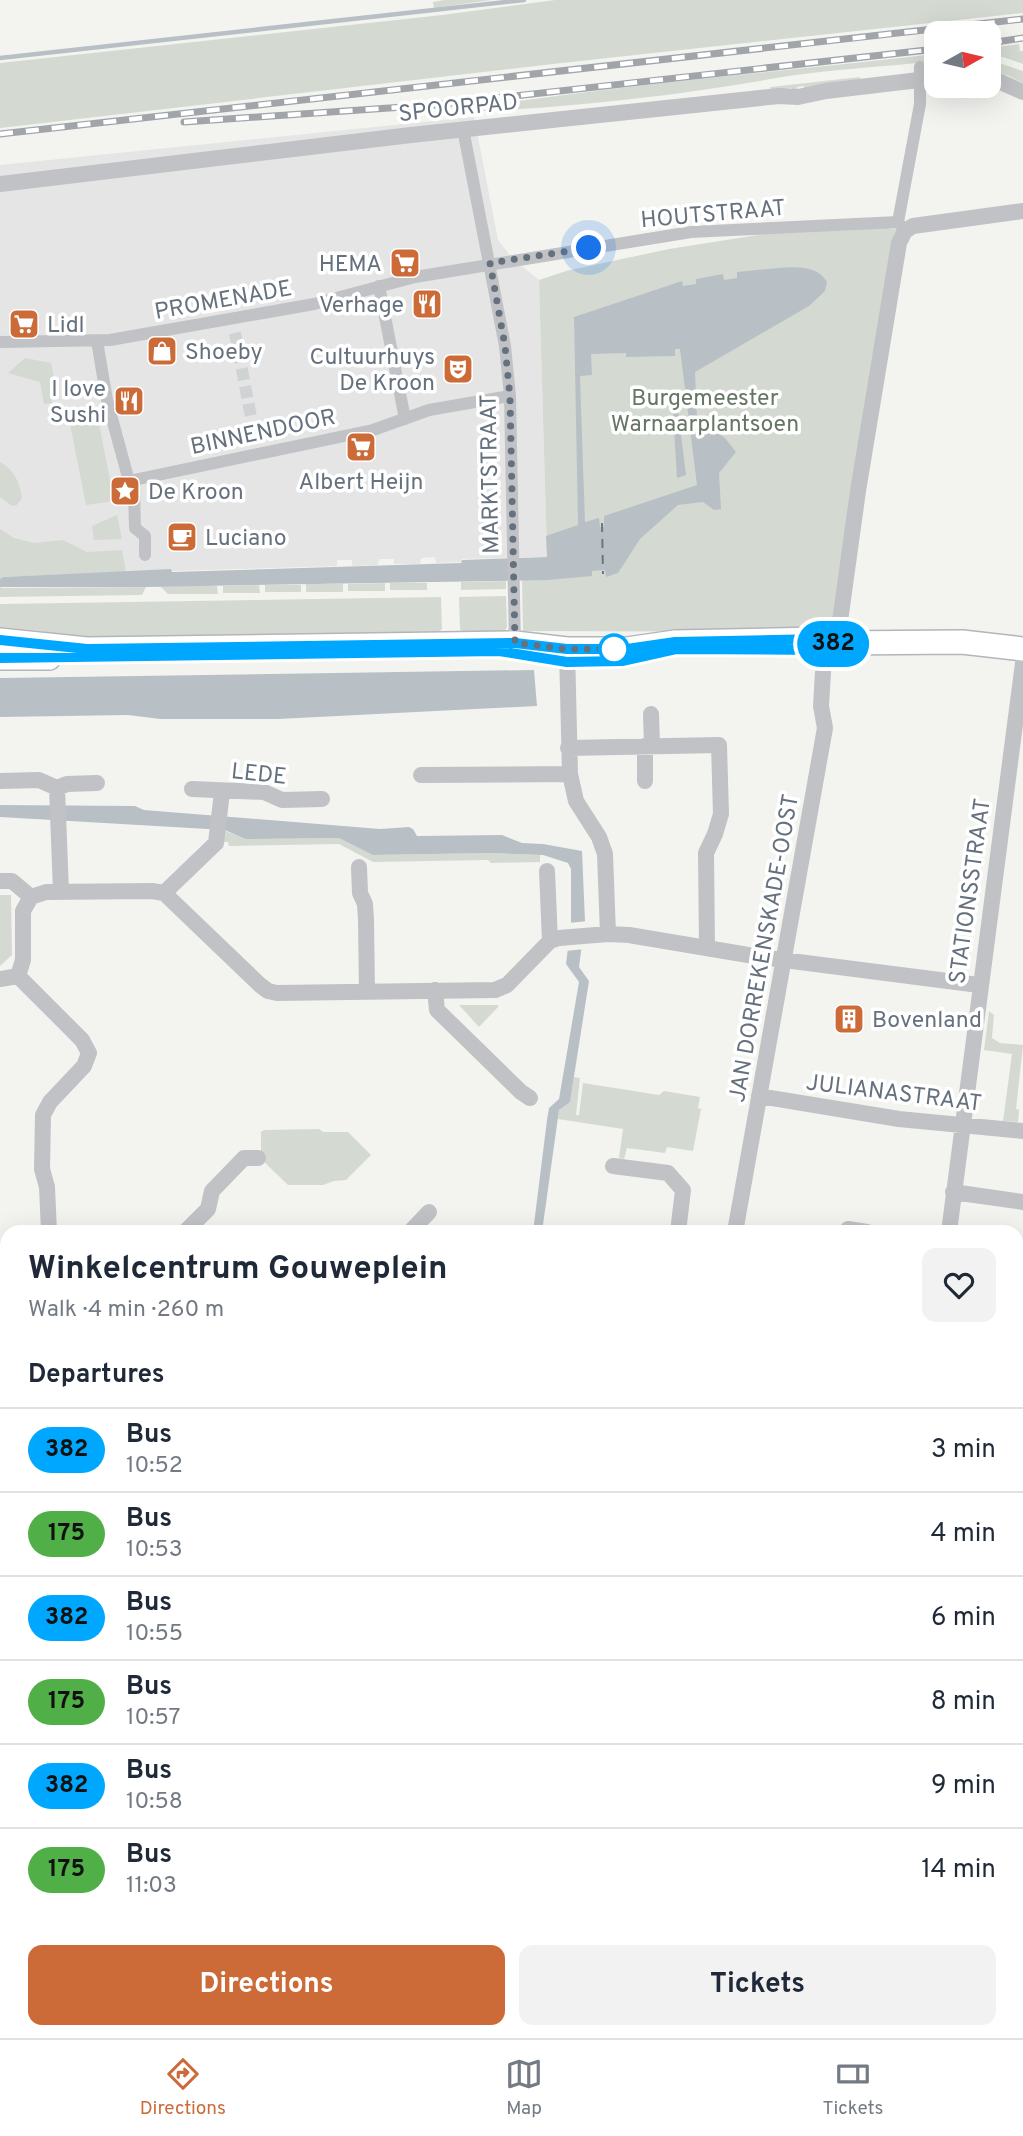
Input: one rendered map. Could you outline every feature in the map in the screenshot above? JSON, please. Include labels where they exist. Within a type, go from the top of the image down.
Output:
[{"type":"main road","points":[[0,640],[87,649],[515,641],[567,655],[622,661],[676,649],[820,650],[835,643],[962,642],[1023,649]]},
{"type":"main road","points":[[0,659],[499,651],[515,641]]},
{"type":"street","name":"SPOORPAD","points":[[0,184],[463,130],[779,96],[798,97],[924,75]]},
{"type":"street","points":[[1001,82],[1023,92]]},
{"type":"street","points":[[835,643],[924,85]]},
{"type":"street","name":"MARKTSTRAAT","points":[[463,130],[505,346],[510,397],[515,641]]},
{"type":"street","points":[[902,226],[1023,211]]},
{"type":"street","name":"HOUTSTRAAT","points":[[490,263],[691,232],[902,226]]},
{"type":"street","name":"PROMENADE","points":[[1,342],[97,341],[233,327],[415,277],[490,263]]},
{"type":"street","points":[[379,286],[405,419]]},
{"type":"street","points":[[97,341],[107,400],[134,491],[135,528],[145,536],[145,555]]},
{"type":"street","name":"BINNENDOOR","points":[[129,481],[257,448],[373,430],[429,410],[510,397]]},
{"type":"street","points":[[567,655],[570,774],[576,801],[599,837],[605,855],[608,934]]},
{"type":"street","name":"STATIONSSTRAAT","points":[[950,1225],[1023,663]]},
{"type":"street","name":"JAN DORREKENSKADE-OOST","points":[[736,1225],[825,728],[821,706],[823,672]]},
{"type":"street","points":[[645,781],[651,713]]},
{"type":"street","points":[[568,748],[719,745],[720,814],[706,853],[707,948]]},
{"type":"street","points":[[421,775],[570,774]]},
{"type":"street","points":[[0,781],[39,780],[57,795]]},
{"type":"street","points":[[61,892],[57,795],[67,784],[97,783]]},
{"type":"street","name":"LEDE","points":[[192,789],[264,792],[282,800],[322,799]]},
{"type":"street","points":[[164,893],[216,843],[222,792]]},
{"type":"street","points":[[359,867],[360,893],[365,904],[367,992]]},
{"type":"street","points":[[547,871],[558,939]]},
{"type":"street","points":[[0,881],[12,881],[32,897]]},
{"type":"street","points":[[18,976],[23,960],[23,911],[38,893],[152,891],[164,893],[268,991],[278,993],[500,989],[558,939],[608,934],[979,985]]},
{"type":"street","points":[[0,979],[18,976]]},
{"type":"street","points":[[18,976],[82,1040],[89,1053],[83,1066],[50,1102],[43,1115],[42,1169],[48,1195],[49,1225]]},
{"type":"street","points":[[435,990],[437,1010],[530,1098]]},
{"type":"street","name":"JULIANASTRAAT","points":[[760,1097],[883,1117],[1023,1131]]},
{"type":"street","points":[[192,1225],[208,1209],[212,1191],[219,1183],[244,1158],[258,1158]]},
{"type":"street","points":[[613,1166],[668,1173],[683,1190],[679,1225]]},
{"type":"street","points":[[954,1192],[1023,1202]]},
{"type":"street","points":[[417,1225],[429,1212]]},
{"type":"shaded area","points":[[474,117],[498,240],[513,259],[539,280],[547,557],[462,559],[461,562],[436,563],[435,557],[421,558],[420,564],[394,564],[394,559],[379,559],[378,565],[352,566],[352,560],[337,560],[337,566],[0,576],[0,165]]},
{"type":"shaded area","points":[[805,268],[818,272],[827,282],[825,291],[809,306],[695,372],[697,419],[725,438],[736,452],[719,473],[721,509],[714,510],[703,502],[678,505],[640,539],[618,573],[606,577],[605,570],[592,571],[592,576],[548,580],[0,587],[0,579],[3,577],[171,569],[172,572],[461,563],[462,560],[547,557],[546,536],[578,525],[574,317],[682,281],[683,286],[696,284],[696,279],[723,274],[724,280],[737,278],[737,272]],"holes":[[[675,349],[680,349],[697,485],[604,516],[604,527],[600,527],[599,518],[585,522],[580,376],[592,375],[591,354],[626,353],[626,357],[675,356]]]},
{"type":"shaded area","points":[[672,395],[676,395],[686,475],[677,478]]},
{"type":"shaded area","points":[[534,670],[537,706],[278,719],[160,719],[128,715],[0,717],[0,678]]},
{"type":"shaded area","points":[[0,805],[135,806],[144,810],[380,829],[409,827],[417,836],[502,835],[522,843],[582,851],[585,921],[579,967],[589,981],[570,1102],[559,1110],[543,1225],[534,1225],[547,1120],[549,1108],[559,1099],[579,982],[566,964],[571,923],[571,869],[568,863],[543,855],[373,855],[339,838],[245,839],[225,830],[0,817]]},
{"type":"green space","points":[[492,0],[434,8],[433,2]]},
{"type":"green space","points":[[555,0],[1023,0],[1023,13],[924,21],[924,24],[0,128],[0,63],[442,15]]},
{"type":"green space","points":[[1019,44],[1020,51],[1023,51],[1023,64],[1001,57],[1001,46]]},
{"type":"green space","points":[[924,55],[924,62],[801,74],[622,100],[541,108],[459,110],[637,86]]},
{"type":"green space","points":[[1001,64],[1023,71],[1023,83],[1001,74]]},
{"type":"green space","points":[[860,77],[861,80],[805,92],[804,86],[797,87],[798,93],[791,88],[771,91],[770,87]]},
{"type":"green space","name":"Burgemeester Warnaarplantsoen","points":[[897,229],[835,616],[831,624],[804,628],[803,632],[523,631],[522,581],[547,556],[539,280],[566,271],[669,249],[776,232]]},
{"type":"green space","points":[[25,358],[51,363],[57,393],[51,394],[52,403],[44,404],[40,382],[8,373]]},
{"type":"green space","points":[[97,413],[114,501],[86,505],[69,419]]},
{"type":"green space","points":[[0,462],[9,468],[18,482],[22,498],[17,505],[12,506],[0,497]]},
{"type":"green space","points":[[117,515],[122,539],[94,540],[92,526]]},
{"type":"green space","points":[[0,529],[14,538],[34,543],[63,540],[87,552],[122,550],[126,572],[0,579]]},
{"type":"green space","points":[[506,581],[506,589],[461,590],[461,582]]},
{"type":"green space","points":[[385,583],[385,591],[348,591],[348,584]]},
{"type":"green space","points":[[390,583],[427,583],[427,590],[390,590]]},
{"type":"green space","points":[[306,584],[343,584],[343,592],[306,592]]},
{"type":"green space","points":[[159,585],[217,586],[218,594],[168,594]]},
{"type":"green space","points":[[259,585],[260,593],[223,593],[223,586]]},
{"type":"green space","points":[[265,585],[301,585],[301,592],[265,592]]},
{"type":"green space","points":[[0,587],[146,587],[142,595],[0,597]]},
{"type":"green space","points":[[506,596],[507,627],[501,636],[466,637],[460,629],[459,597]]},
{"type":"green space","points":[[441,597],[442,629],[435,637],[86,641],[42,631],[0,627],[0,604]]},
{"type":"green space","points":[[223,830],[245,839],[339,838],[374,855],[540,855],[540,862],[373,862],[339,844],[229,846],[228,842],[223,842]]},
{"type":"green space","points":[[0,895],[11,895],[12,955],[0,966]]},
{"type":"green space","points":[[459,1005],[498,1005],[498,1007],[479,1027]]},
{"type":"green space","points":[[989,1011],[994,1015],[992,1038],[1000,1043],[1023,1045],[1016,1109],[1019,1110],[1018,1122],[1003,1121],[1012,1054],[984,1050]]},
{"type":"green space","points":[[574,1077],[580,1078],[576,1115],[579,1115],[583,1083],[659,1095],[664,1091],[700,1097],[698,1108],[701,1109],[693,1151],[667,1147],[665,1153],[627,1148],[624,1159],[619,1158],[623,1129],[558,1119],[559,1110],[570,1101]]},
{"type":"green space","points":[[319,1129],[323,1132],[348,1132],[371,1155],[346,1180],[323,1185],[288,1185],[261,1159],[261,1132],[264,1130]]},
{"type":"pier","points":[[589,921],[585,949],[565,951],[568,923]]},
{"type":"waterway","points":[[0,58],[524,0]]},
{"type":"ferry route","points":[[602,523],[603,574]]},
{"type":"tunnel","points":[[235,333],[256,443]]},
{"type":"railway","points":[[0,134],[1023,19]]},
{"type":"railway","points":[[1001,41],[1023,38]]},
{"type":"railway","points":[[184,122],[433,105],[924,50]]},
{"type":"bus line","name":"382","points":[[0,640],[70,649],[525,643],[594,650],[638,649],[675,642],[825,639],[834,643],[820,650],[676,649],[622,661],[567,662],[499,651],[0,658]]},
{"type":"place","name":"HEMA","points":[[405,263]]},
{"type":"place","name":"Verhage","points":[[427,304]]},
{"type":"place","name":"Lidl","points":[[24,324]]},
{"type":"place","name":"Shoeby","points":[[162,351]]},
{"type":"place","name":"Cultuurhuys De Kroon","points":[[458,369]]},
{"type":"place","name":"I love Sushi","points":[[129,401]]},
{"type":"place","name":"Albert Heijn","points":[[361,447]]},
{"type":"place","name":"De Kroon","points":[[125,491]]},
{"type":"place","name":"Luciano","points":[[182,537]]},
{"type":"place","name":"Bovenland","points":[[849,1019]]},
{"type":"route","points":[[589,248],[490,263],[505,346],[510,397],[515,643],[567,649],[614,649]]}]
